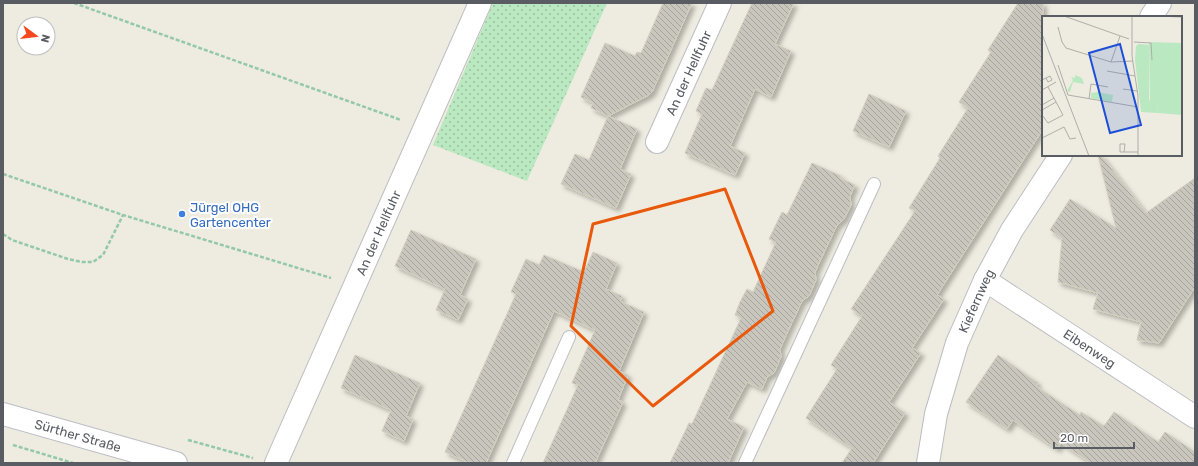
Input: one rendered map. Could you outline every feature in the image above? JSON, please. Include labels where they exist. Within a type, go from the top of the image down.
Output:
[{"type":"street","name":"An der Hellfuhr","points":[[276,463],[480,3]]},
{"type":"street","name":"An der Hellfuhr","points":[[657,142],[720,3]]},
{"type":"street","points":[[1151,16],[1160,3]]},
{"type":"street","name":"Kiefernweg","points":[[928,463],[936,414],[957,343],[985,280],[1012,230],[1060,156]]},
{"type":"street","name":"Eibenweg","points":[[985,280],[1195,417]]},
{"type":"street","name":"Sürther Straße","points":[[3,414],[176,463]]},
{"type":"lane","points":[[745,463],[874,184]]},
{"type":"lane","points":[[513,463],[569,337]]},
{"type":"path","points":[[74,3],[424,128]]},
{"type":"path","points":[[3,174],[123,215],[355,285]]},
{"type":"path","points":[[3,234],[12,240],[68,259],[82,262],[93,262],[103,255],[123,215]]},
{"type":"path","points":[[10,444],[73,463]]},
{"type":"highlighted area","points":[[725,189],[773,311],[653,406],[571,326],[593,224]]},
{"type":"green space","points":[[493,3],[607,3],[527,181],[433,145]]},
{"type":"building","points":[[663,3],[692,3],[652,92],[608,116],[591,108],[593,103],[581,97],[605,43],[635,56],[637,52],[641,53]]},
{"type":"building","points":[[752,3],[794,3],[775,44],[791,51],[771,97],[755,89],[730,146],[745,153],[735,175],[685,153],[702,114],[696,111],[706,88],[712,90]]},
{"type":"building","points":[[1018,3],[1043,3],[1042,131],[937,295],[944,299],[912,348],[921,353],[889,402],[905,413],[873,463],[842,463],[852,448],[806,418],[837,369],[831,365],[862,316],[851,309],[915,211],[909,208],[940,158],[938,156],[968,108],[959,102],[991,52],[988,50]]},
{"type":"building","points":[[869,94],[906,111],[889,147],[853,131]]},
{"type":"building","points":[[608,116],[637,129],[620,169],[631,174],[616,208],[561,184],[575,154],[589,160]]},
{"type":"building","points":[[1098,156],[1102,156],[1146,213],[1195,178],[1195,287],[1159,343],[1137,340],[1141,322],[1093,309],[1098,293],[1058,282],[1062,238],[1050,230],[1070,199],[1116,228]]},
{"type":"building","points":[[812,163],[841,176],[840,178],[855,185],[850,196],[851,205],[844,219],[837,225],[820,261],[815,272],[816,280],[809,296],[802,301],[780,349],[781,357],[774,373],[767,377],[762,389],[747,382],[727,419],[744,427],[728,463],[670,463],[689,423],[692,424],[741,318],[735,315],[740,302],[747,289],[753,292],[776,242],[769,239],[782,212],[787,215]]},
{"type":"building","points":[[411,230],[476,259],[460,295],[468,299],[458,320],[436,310],[445,289],[395,266]]},
{"type":"building","points":[[593,252],[617,263],[606,289],[622,296],[620,301],[644,312],[619,371],[628,375],[618,400],[623,402],[595,463],[543,463],[578,385],[572,383],[595,330],[554,311],[486,463],[470,463],[445,452],[516,294],[511,292],[526,259],[539,265],[544,255],[584,272]]},
{"type":"building","points":[[355,355],[420,383],[406,416],[413,419],[404,441],[382,431],[391,410],[341,388]]},
{"type":"building","points":[[998,355],[1038,383],[1036,386],[1080,415],[1081,412],[1104,426],[1114,412],[1158,442],[1165,432],[1195,452],[1195,463],[1091,463],[1061,443],[1057,449],[1013,420],[1007,429],[966,402]]},
{"type":"place","name":"Jürgel OHG Gartencenter","points":[[182,214]]}]
